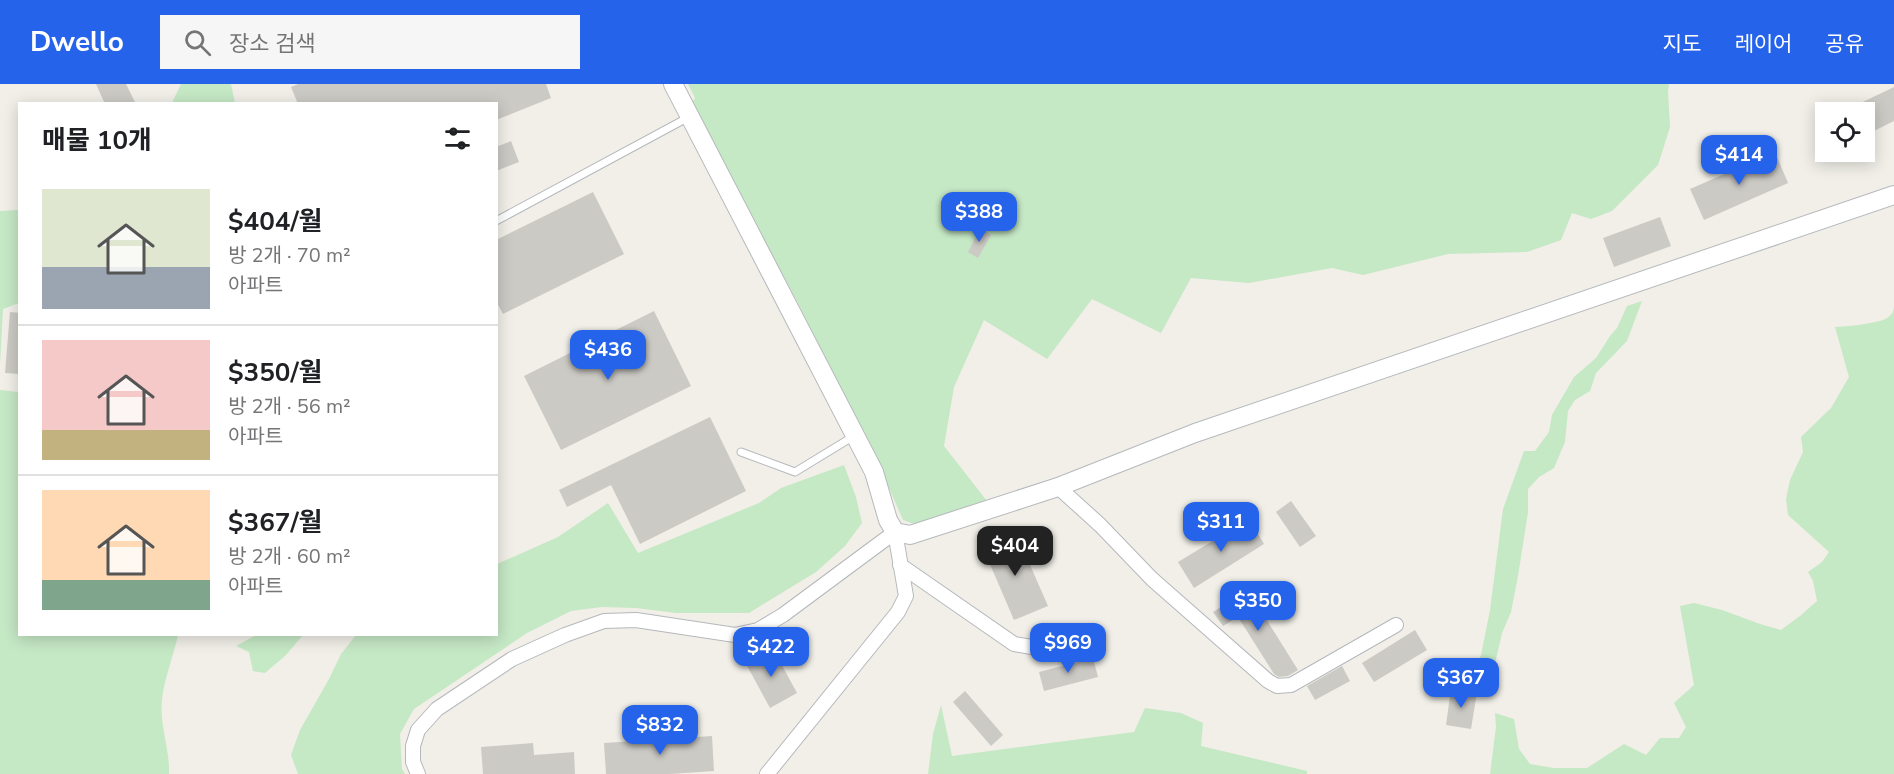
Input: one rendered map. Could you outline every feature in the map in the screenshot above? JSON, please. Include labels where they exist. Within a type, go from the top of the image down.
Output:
[{"type":"street","points":[[673,84],[874,472],[888,520],[895,532],[906,596],[898,612],[767,774]]},
{"type":"street","points":[[418,774],[413,762],[413,746],[418,730],[437,709],[512,659],[565,635],[604,621],[636,620],[735,635],[758,630],[783,615],[895,532],[910,535],[1058,487],[1195,433],[1894,195]]},
{"type":"street","points":[[1058,487],[1100,525],[1152,579],[1268,681],[1277,686],[1291,685],[1396,625]]},
{"type":"street","points":[[900,565],[1014,644],[1032,647],[1093,635]]},
{"type":"lane","points":[[498,220],[690,117]]},
{"type":"lane","points":[[741,452],[795,472],[855,435]]},
{"type":"green space","points":[[181,84],[231,84],[235,102],[172,102]]},
{"type":"green space","points":[[688,84],[1669,84],[1670,127],[1658,165],[1612,211],[1591,219],[1572,213],[1561,240],[1527,252],[1448,254],[1363,275],[1332,268],[1249,283],[1191,278],[1161,333],[1092,299],[1047,359],[984,320],[954,387],[944,446],[987,501],[917,525],[903,520],[879,465],[797,301],[690,105],[695,98]]},
{"type":"green space","points":[[0,211],[18,211],[18,303],[3,309],[0,365]]},
{"type":"green space","points":[[1642,301],[1627,341],[1596,373],[1590,391],[1575,400],[1568,411],[1565,442],[1554,468],[1539,477],[1528,489],[1528,512],[1518,576],[1511,612],[1502,633],[1492,677],[1472,673],[1481,655],[1490,610],[1503,509],[1524,451],[1535,451],[1549,432],[1552,415],[1574,377],[1596,358],[1617,328],[1627,306]]},
{"type":"green space","points":[[1894,306],[1894,774],[1490,774],[1496,727],[1495,713],[1514,719],[1519,749],[1530,764],[1554,768],[1587,768],[1624,744],[1646,755],[1660,738],[1679,738],[1686,727],[1674,703],[1694,685],[1680,606],[1694,603],[1781,630],[1817,601],[1813,581],[1808,572],[1822,562],[1829,552],[1788,515],[1786,499],[1790,480],[1803,452],[1801,437],[1831,408],[1849,377],[1835,327],[1883,320],[1889,317]]},
{"type":"green space","points":[[0,390],[18,392],[18,636],[178,636],[161,708],[169,774],[0,774]]},
{"type":"green space","points":[[844,465],[856,497],[862,523],[845,546],[816,572],[749,613],[676,613],[602,607],[571,611],[527,633],[414,709],[400,734],[402,769],[405,774],[298,774],[291,755],[300,730],[341,654],[355,636],[498,636],[498,564],[558,537],[608,503],[638,553],[759,503],[781,488]]},
{"type":"green space","points":[[254,636],[302,636],[286,655],[265,673],[253,671],[249,652],[236,646]]},
{"type":"green space","points":[[941,705],[952,756],[1134,732],[1145,708],[1181,713],[1203,723],[1201,746],[1307,771],[1307,774],[928,774],[933,734]]},
{"type":"building","points":[[96,84],[126,84],[135,102],[104,102]]},
{"type":"building","points":[[298,84],[546,84],[551,98],[498,119],[498,102],[297,102],[291,87]]},
{"type":"building","points":[[1894,87],[1894,121],[1875,130],[1875,102],[1863,102]]},
{"type":"building","points":[[511,141],[519,162],[498,170],[498,146]]},
{"type":"building","points":[[1775,152],[1788,183],[1704,220],[1690,189]]},
{"type":"building","points":[[593,192],[624,254],[503,314],[498,305],[498,239]]},
{"type":"building","points":[[1660,217],[1671,246],[1614,267],[1603,238]]},
{"type":"building","points":[[980,229],[991,235],[978,258],[968,252]]},
{"type":"building","points":[[654,311],[691,386],[561,450],[524,376]]},
{"type":"building","points":[[10,312],[18,313],[18,374],[5,373]]},
{"type":"building","points":[[710,417],[746,491],[640,544],[611,485],[567,507],[559,490]]},
{"type":"building","points":[[1291,501],[1316,536],[1300,547],[1276,512]]},
{"type":"building","points":[[1249,519],[1264,544],[1194,588],[1178,562]]},
{"type":"building","points":[[1016,533],[1048,606],[1014,620],[983,548]]},
{"type":"building","points":[[1248,590],[1298,670],[1288,676],[1279,677],[1274,674],[1238,617],[1223,626],[1213,612]]},
{"type":"building","points":[[1415,630],[1427,650],[1374,682],[1362,663]]},
{"type":"building","points":[[772,647],[797,693],[770,708],[745,662]]},
{"type":"building","points":[[1093,658],[1098,677],[1044,691],[1039,672]]},
{"type":"building","points":[[1342,666],[1350,681],[1315,700],[1307,686]]},
{"type":"building","points":[[1451,689],[1477,692],[1471,729],[1446,725]]},
{"type":"building","points":[[965,691],[1003,735],[991,746],[953,702]]},
{"type":"building","points":[[712,736],[714,771],[606,774],[604,743]]},
{"type":"building","points":[[533,743],[534,755],[574,752],[575,774],[483,774],[481,747]]}]
